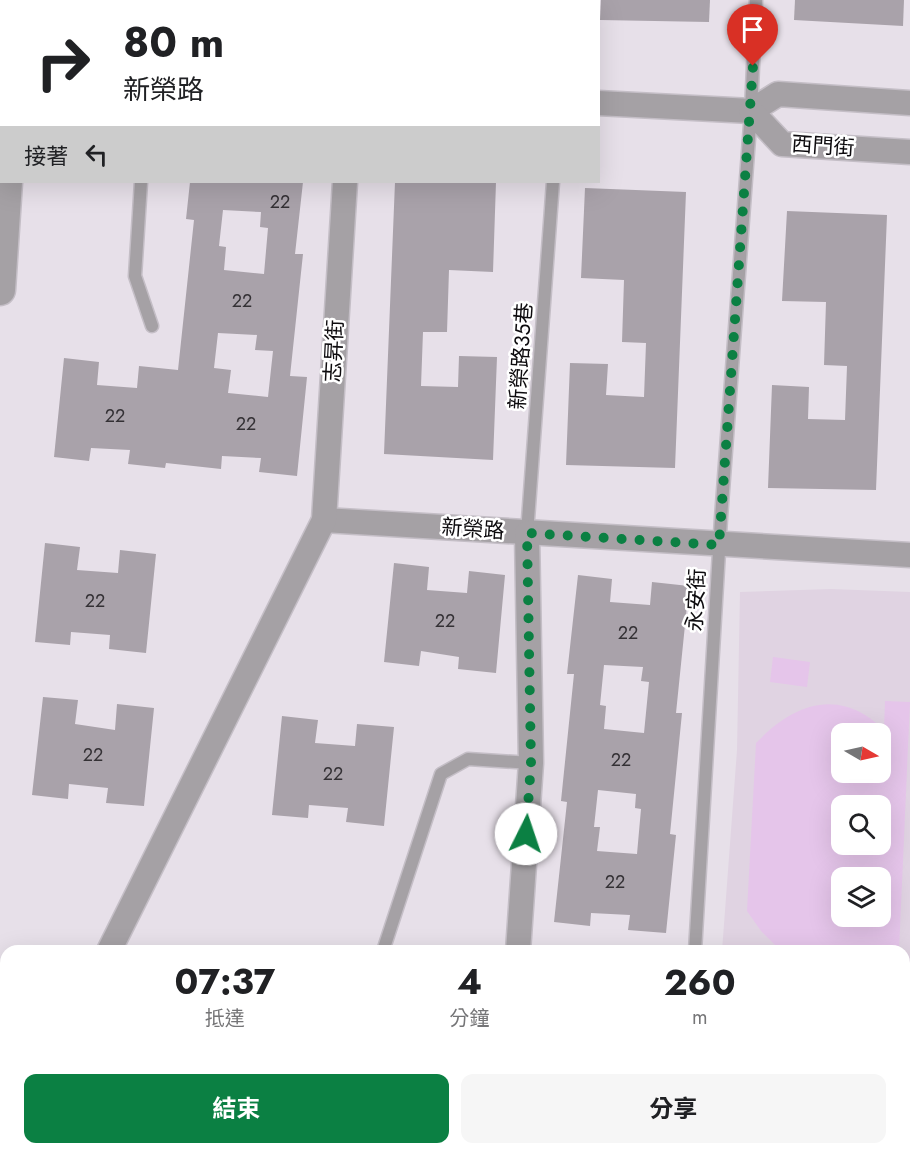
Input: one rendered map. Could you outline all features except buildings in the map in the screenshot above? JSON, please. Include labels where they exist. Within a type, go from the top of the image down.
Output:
[{"type":"street","points":[[600,103],[751,111],[778,94],[910,102]]},
{"type":"street","name":"西門街","points":[[751,111],[782,144],[910,152]]},
{"type":"street","name":"志昇街","points":[[324,520],[345,183]]},
{"type":"street","points":[[0,290],[5,197]]},
{"type":"street","points":[[113,945],[324,520]]},
{"type":"street","name":"新榮路","points":[[324,520],[910,555]]},
{"type":"street","points":[[518,945],[531,763],[527,533]]},
{"type":"lane","name":"永安街","points":[[695,945],[719,545],[751,111],[756,0]]},
{"type":"lane","points":[[141,183],[135,276],[152,326]]},
{"type":"lane","name":"新榮路35巷","points":[[527,533],[553,183]]},
{"type":"lane","points":[[385,945],[441,774],[468,759],[531,763]]},
{"type":"shaded area","points":[[831,589],[910,592],[910,945],[722,945],[737,750],[740,592]]},
{"type":"shaded area","points":[[773,657],[810,662],[807,687],[770,682]]},
{"type":"shaded area","points":[[885,701],[910,702],[899,945],[775,945],[761,931],[747,911],[756,743],[779,722],[806,708],[834,705],[849,708],[876,723],[831,723],[831,783],[891,783],[891,723],[884,723]]},
{"type":"route","points":[[526,834],[531,763],[527,533],[719,545],[753,66]]}]
